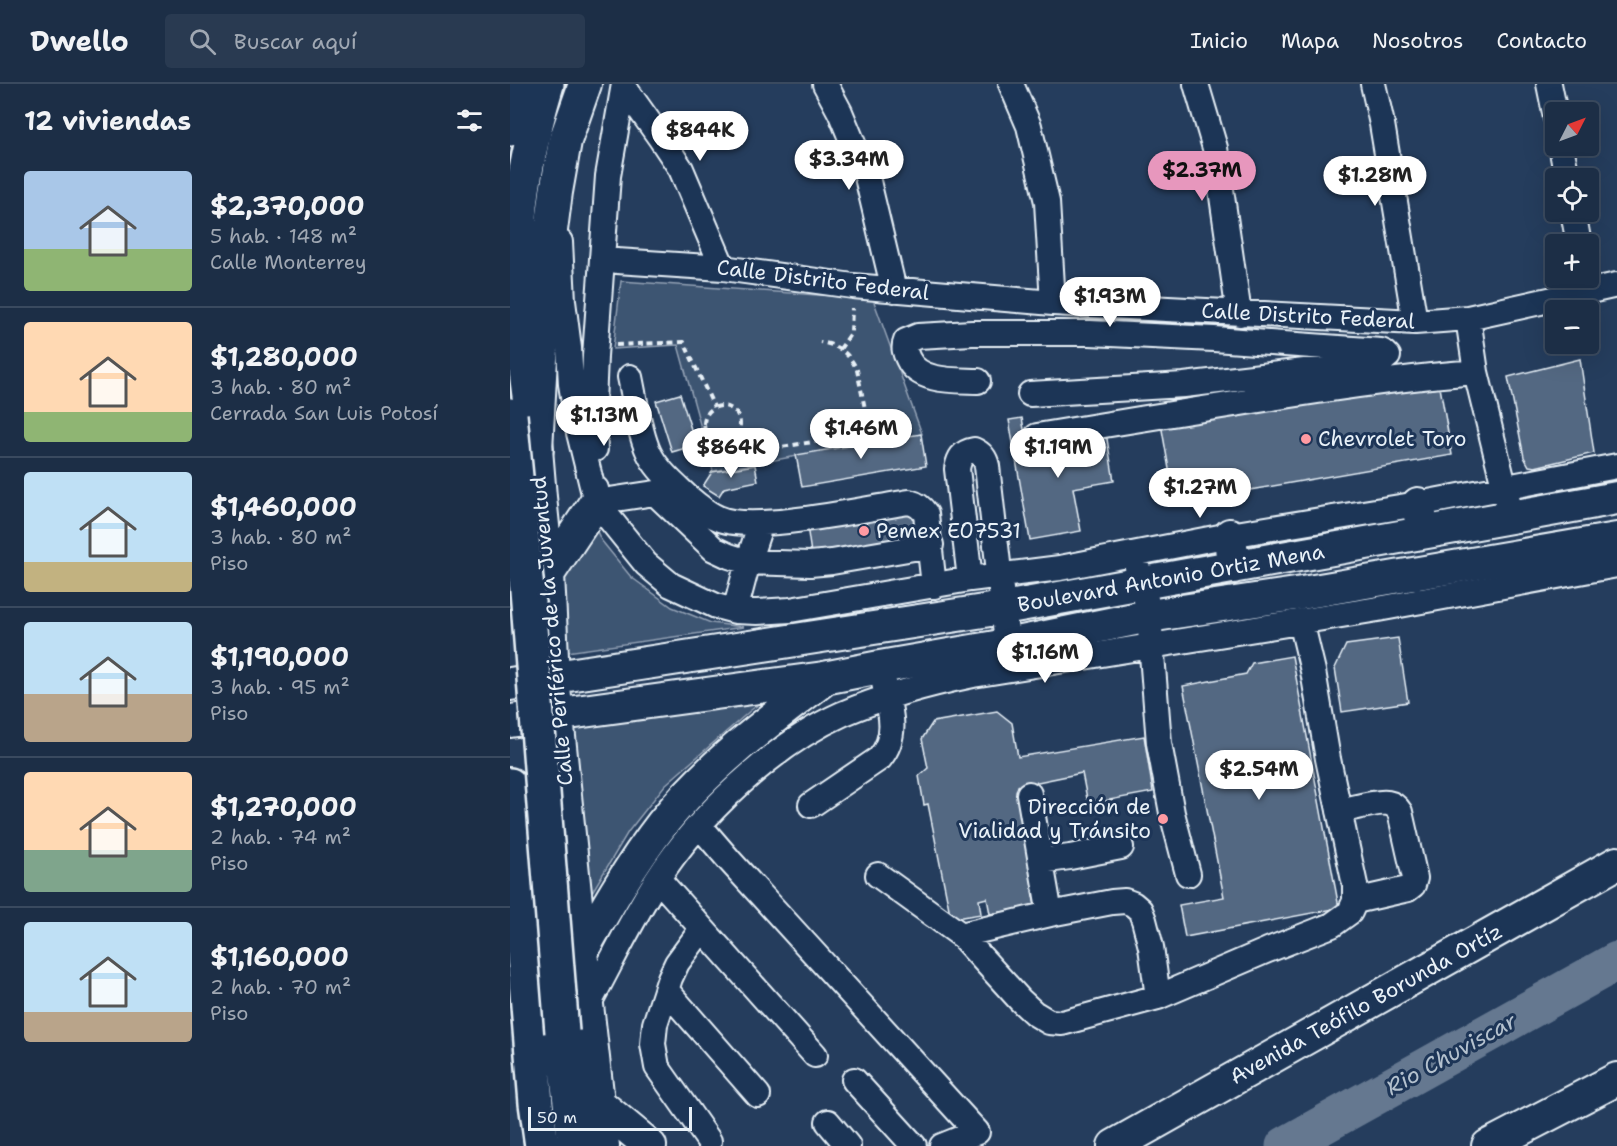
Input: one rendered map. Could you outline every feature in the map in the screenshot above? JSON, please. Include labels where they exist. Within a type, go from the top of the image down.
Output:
[{"type":"highway","points":[[510,129],[524,84]]},
{"type":"highway","points":[[537,449],[523,349],[518,271],[520,217],[526,169],[547,84]]},
{"type":"highway","points":[[510,415],[527,590],[562,1032],[575,1146]]},
{"type":"highway","points":[[510,785],[535,1091],[542,1146]]},
{"type":"main road","name":"Calle Periférico de la Juventud","points":[[585,84],[566,141],[556,192],[544,294],[537,449],[548,574],[553,678],[603,1146]]},
{"type":"main road","name":"Boulevard Antonio Ortiz Mena","points":[[510,684],[553,678],[834,618],[1003,608],[1233,567],[1420,518],[1508,502],[1617,498]]},
{"type":"main road","points":[[548,574],[596,502]]},
{"type":"main road","points":[[1230,535],[1233,567]]},
{"type":"main road","name":"Boulevard Antonio Ortiz Mena","points":[[510,721],[825,678],[880,667],[1009,657],[1149,632],[1296,594],[1617,539]]},
{"type":"main road","points":[[581,952],[637,859],[677,807],[716,766],[775,716],[825,678]]},
{"type":"main road","name":"Avenida Teófilo Borunda Ortíz","points":[[1114,1146],[1617,863]]},
{"type":"main road","points":[[1488,1146],[1617,1079]]},
{"type":"main road","points":[[598,1103],[650,1146]]},
{"type":"street","points":[[825,84],[840,112],[867,177],[894,290]]},
{"type":"street","points":[[1011,84],[1029,126],[1047,202],[1053,303]]},
{"type":"street","points":[[1196,84],[1215,148],[1239,314]]},
{"type":"street","points":[[1373,84],[1382,124],[1415,322]]},
{"type":"street","points":[[1549,84],[1553,102]]},
{"type":"street","points":[[596,502],[593,404],[595,356],[608,176],[624,86]]},
{"type":"street","points":[[624,86],[681,169],[723,268]]},
{"type":"street","points":[[556,192],[571,384],[579,433],[596,502]]},
{"type":"street","name":"Calle Distrito Federal","points":[[602,257],[617,261],[723,268],[853,286],[1053,303],[1415,322],[1468,318],[1573,288]]},
{"type":"street","name":"Calle Distrito Federal","points":[[1599,284],[1617,285]]},
{"type":"street","points":[[1468,318],[1476,372],[1508,502]]},
{"type":"street","points":[[978,381],[950,380],[927,376],[916,371],[905,353],[906,341],[918,336],[972,333],[1090,333],[1381,351],[1388,356],[1381,362],[1184,385],[1030,394]]},
{"type":"street","points":[[1037,436],[1407,378],[1476,372]]},
{"type":"street","points":[[630,377],[649,453],[663,474],[686,496],[718,518],[734,522],[761,523],[909,502],[919,506],[926,514],[934,586]]},
{"type":"street","points":[[1107,390],[1112,423]]},
{"type":"street","points":[[587,1007],[634,918],[658,879],[699,825],[756,769],[807,733],[841,715],[1009,657],[987,466],[985,458],[974,450],[964,453],[959,459],[957,469],[969,579]]},
{"type":"street","name":"Boulevard Antonio Ortiz Mena","points":[[1508,502],[1617,466]]},
{"type":"street","points":[[596,502],[655,493],[714,549],[748,562],[810,564],[832,562],[931,545]]},
{"type":"street","name":"Boulevard Antonio Ortiz Mena","points":[[596,502],[646,564],[671,585],[716,606],[735,611],[790,610],[834,618],[934,586],[969,579],[1060,568],[1230,535],[1420,518]]},
{"type":"street","points":[[735,611],[761,523]]},
{"type":"street","points":[[1132,554],[1143,583],[1160,743],[1172,813],[1188,874]]},
{"type":"street","points":[[832,562],[834,618]]},
{"type":"street","points":[[1149,632],[1301,621],[1617,565]]},
{"type":"street","points":[[878,875],[961,935],[1020,1000],[1034,1013],[1049,1022],[1062,1023],[1158,997],[1332,925],[1350,912],[1355,902],[1355,885],[1301,621]]},
{"type":"street","points":[[811,805],[880,758],[891,740],[892,731],[880,667]]},
{"type":"street","points":[[1029,794],[1050,914]]},
{"type":"street","points":[[1339,811],[1382,803],[1390,803],[1397,807],[1415,878],[1413,885],[1408,889],[1355,902]]},
{"type":"street","points":[[699,825],[977,1132],[942,1146]]},
{"type":"street","points":[[1041,861],[1121,847]]},
{"type":"street","points":[[658,879],[815,1055]]},
{"type":"street","points":[[961,935],[1050,914],[1125,901],[1140,910],[1144,920],[1151,947],[1158,997]]},
{"type":"street","points":[[702,929],[677,963],[670,978],[656,1024],[653,1044],[657,1067],[666,1083],[709,1141]]},
{"type":"street","points":[[666,990],[758,1095]]},
{"type":"street","points":[[854,1080],[914,1146]]},
{"type":"street","points":[[828,1122],[848,1146]]},
{"type":"path","points":[[840,349],[851,333],[853,286]]},
{"type":"path","points":[[609,345],[684,342],[714,407]]},
{"type":"path","points":[[730,440],[736,454],[870,433],[857,370],[848,354],[831,344],[820,342]]},
{"type":"path","points":[[727,406],[737,414],[740,425],[735,436],[730,440],[719,442],[705,432],[704,420],[714,407],[727,406]]},
{"type":"shaded area","points":[[621,281],[873,299],[922,434],[713,471],[678,345],[613,349]]},
{"type":"shaded area","points":[[590,516],[601,540],[631,577],[672,607],[711,623],[744,627],[560,653],[559,577]]},
{"type":"shaded area","points":[[781,688],[751,710],[665,785],[628,832],[591,894],[569,724]]},
{"type":"building","points":[[1580,359],[1594,453],[1535,467],[1529,466],[1524,457],[1508,377]]},
{"type":"building","name":"Chevrolet Toro","points":[[1438,376],[1452,455],[1175,503],[1161,424]]},
{"type":"building","points":[[680,394],[696,445],[672,452],[656,401]]},
{"type":"building","points":[[1022,418],[1027,446],[1106,433],[1114,481],[1073,488],[1081,531],[1030,540],[1009,420]]},
{"type":"building","points":[[921,434],[926,466],[802,487],[796,455]]},
{"type":"building","points":[[755,465],[758,481],[724,488],[719,496],[703,486],[712,472]]},
{"type":"building","name":"Pemex E07531","points":[[917,508],[922,535],[811,553],[807,526]]},
{"type":"building","points":[[1398,638],[1408,702],[1342,712],[1335,668],[1346,645]]},
{"type":"building","points":[[1292,656],[1339,908],[1185,937],[1179,905],[1224,897],[1183,686],[1246,674],[1252,663]]},
{"type":"building","points":[[997,711],[1012,723],[1018,757],[1144,736],[1153,792],[1088,804],[1082,773],[1018,786],[1037,890],[1032,891],[1035,906],[990,914],[987,898],[979,900],[981,914],[951,919],[928,804],[924,805],[919,776],[928,768],[922,739],[933,722]]},
{"type":"waterway","name":"Rio Chuviscar","points":[[1285,1146],[1617,961]]},
{"type":"place","name":"Chevrolet Toro","points":[[1306,439]]},
{"type":"place","name":"Pemex E07531","points":[[864,531]]},
{"type":"place","name":"Dirección de Vialidad y Tránsito","points":[[1163,819]]}]
